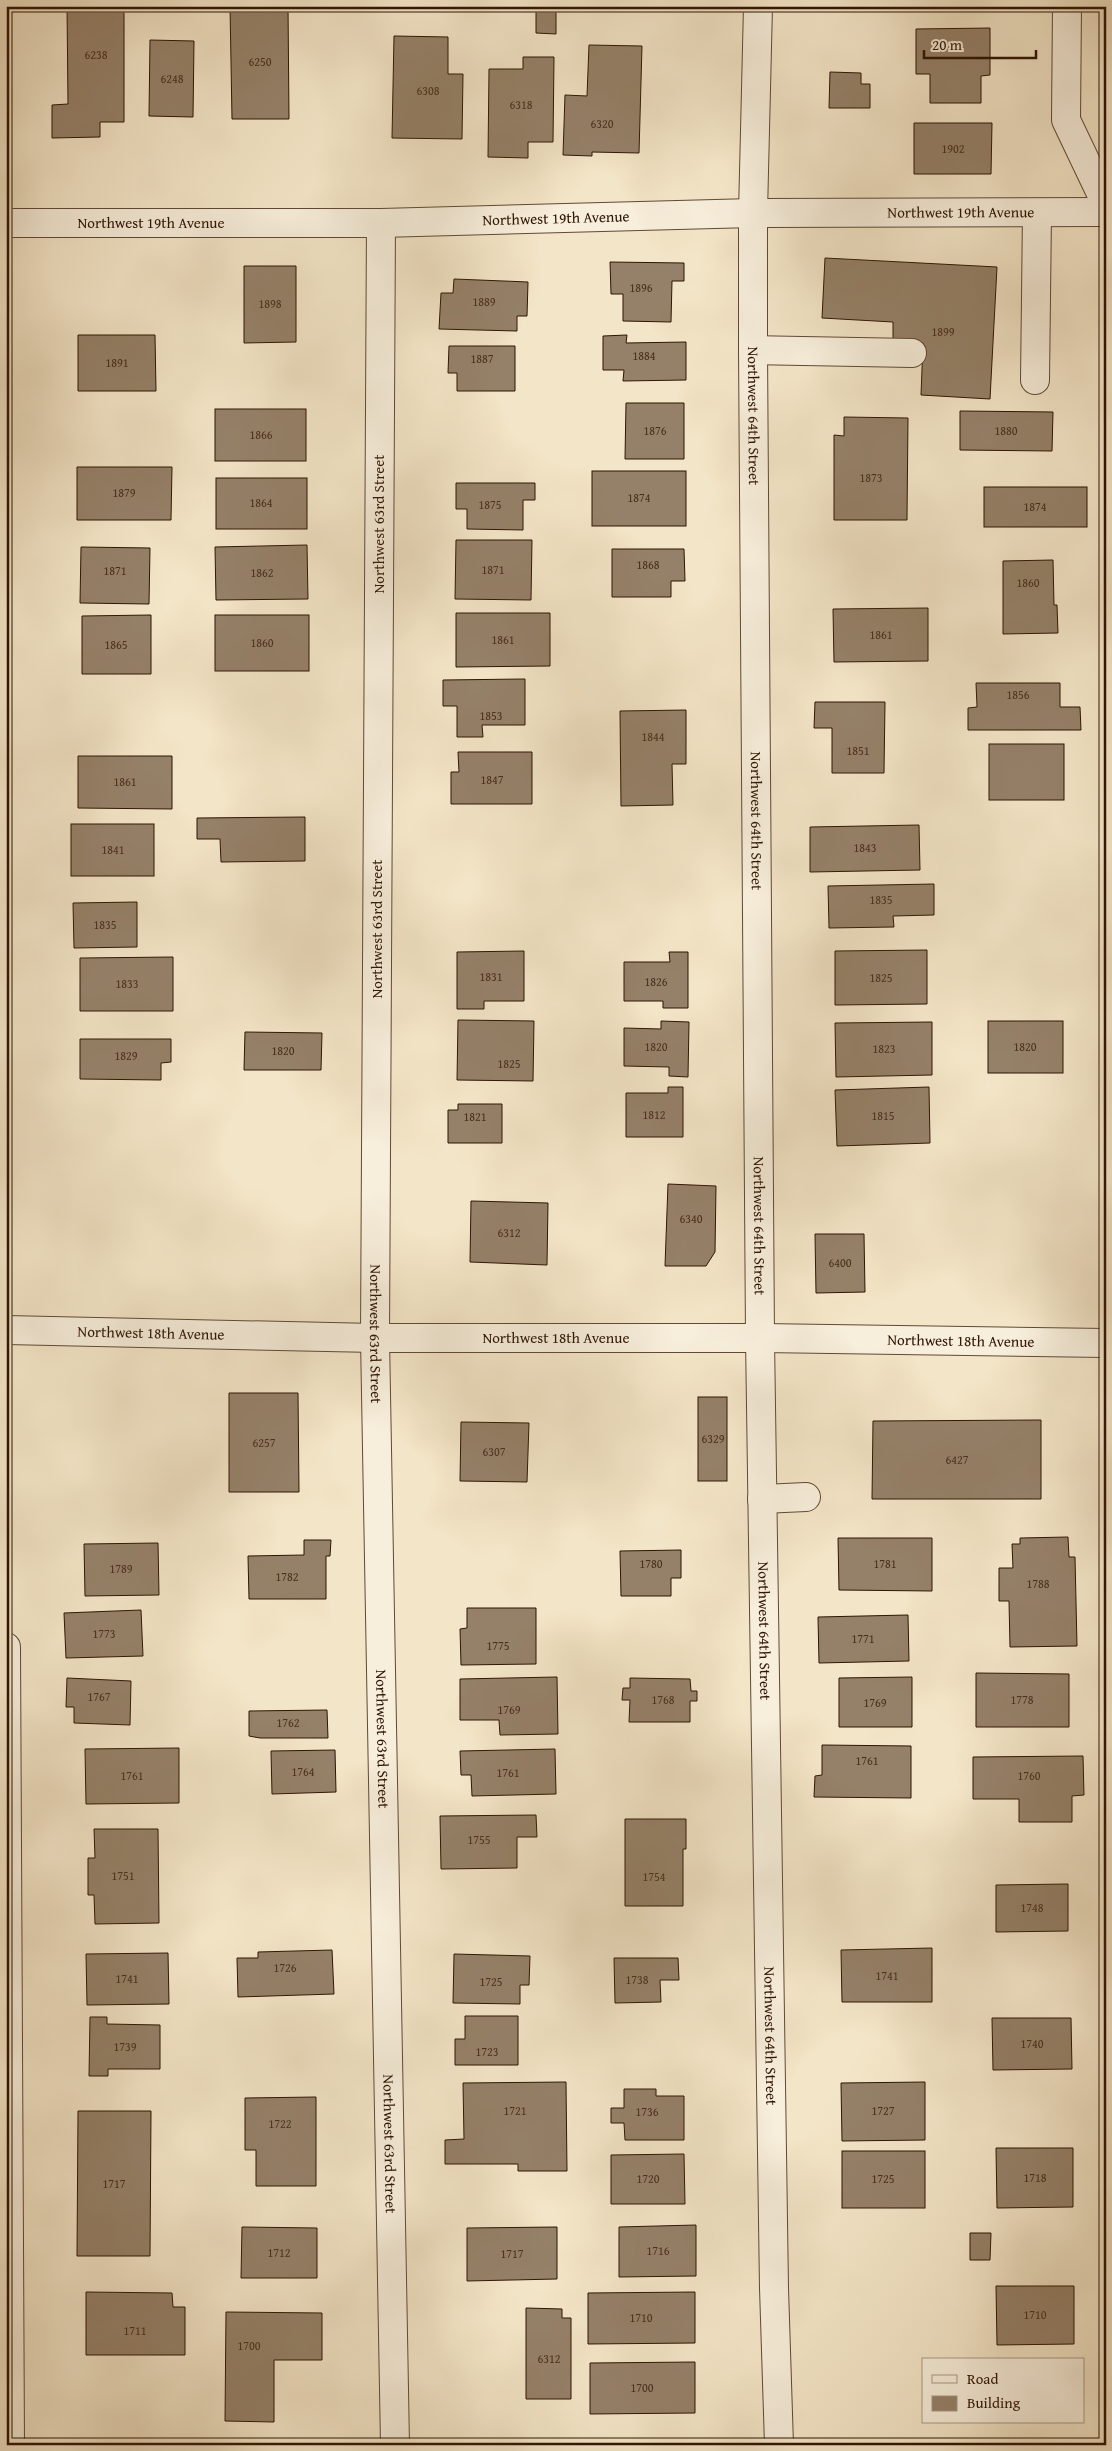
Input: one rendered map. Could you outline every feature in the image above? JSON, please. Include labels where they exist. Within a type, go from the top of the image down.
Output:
[{"type":"street","name":"Northwest 64th Street","points":[[758,6],[753,213],[753,350],[760,1338],[774,2288],[779,2445]]},
{"type":"street","points":[[1067,6],[1066,120],[1106,204]]},
{"type":"street","name":"Northwest 19th Avenue","points":[[6,223],[381,223],[753,213],[1106,212]]},
{"type":"street","points":[[1035,380],[1037,213]]},
{"type":"street","name":"Northwest 63rd Street","points":[[381,223],[375,1338],[395,2445]]},
{"type":"street","points":[[753,350],[912,353]]},
{"type":"street","name":"Northwest 18th Avenue","points":[[6,1330],[375,1338],[760,1338],[1106,1344]]},
{"type":"street","points":[[762,1499],[806,1497]]},
{"type":"street","points":[[6,1647],[10,2445]]},
{"type":"building","points":[[67,6],[124,6],[124,122],[100,122],[100,137],[52,138],[52,105],[68,104]]},
{"type":"building","points":[[230,6],[288,6],[289,119],[232,119]]},
{"type":"building","points":[[536,6],[556,6],[556,34],[536,33]]},
{"type":"building","points":[[894,6],[977,6],[977,11],[894,11]]},
{"type":"building","points":[[990,28],[990,75],[981,76],[981,103],[930,103],[930,74],[916,74],[916,29]]},
{"type":"building","points":[[394,36],[448,37],[448,74],[463,74],[462,139],[392,138]]},
{"type":"building","points":[[150,40],[194,41],[193,117],[149,116]]},
{"type":"building","points":[[589,45],[642,46],[639,153],[592,152],[592,156],[563,155],[565,95],[587,96]]},
{"type":"building","points":[[523,57],[554,57],[553,142],[528,142],[528,158],[488,157],[489,69],[523,69]]},
{"type":"building","points":[[830,72],[861,73],[861,84],[870,84],[870,108],[829,108]]},
{"type":"building","points":[[914,123],[992,123],[991,174],[914,174]]},
{"type":"building","points":[[825,258],[997,267],[990,399],[921,395],[923,343],[893,341],[893,322],[822,318]]},
{"type":"building","points":[[610,262],[684,263],[684,281],[672,281],[671,322],[623,321],[623,294],[611,294]]},
{"type":"building","points":[[244,266],[296,266],[296,342],[244,343]]},
{"type":"building","points":[[454,279],[528,282],[527,316],[517,316],[517,331],[439,329],[441,293],[453,293]]},
{"type":"building","points":[[78,335],[155,335],[156,391],[78,391]]},
{"type":"building","points":[[627,335],[626,343],[686,342],[686,380],[623,381],[624,370],[603,370],[603,336]]},
{"type":"building","points":[[449,346],[515,346],[515,391],[457,391],[457,373],[448,373]]},
{"type":"building","points":[[626,403],[684,403],[684,459],[625,459]]},
{"type":"building","points":[[215,409],[306,409],[306,461],[215,461]]},
{"type":"building","points":[[960,411],[1053,412],[1052,451],[960,450]]},
{"type":"building","points":[[844,417],[908,418],[907,520],[834,520],[834,435],[844,436]]},
{"type":"building","points":[[77,467],[172,467],[171,520],[77,520]]},
{"type":"building","points":[[592,471],[686,471],[686,526],[592,526]]},
{"type":"building","points":[[216,478],[307,478],[307,529],[216,529]]},
{"type":"building","points":[[456,483],[535,483],[535,500],[523,500],[523,530],[467,529],[467,509],[456,509]]},
{"type":"building","points":[[984,487],[1087,487],[1087,527],[984,527]]},
{"type":"building","points":[[456,540],[532,540],[531,600],[455,599]]},
{"type":"building","points":[[307,545],[308,599],[216,600],[215,547]]},
{"type":"building","points":[[81,547],[150,548],[149,604],[80,603]]},
{"type":"building","points":[[612,549],[684,549],[685,581],[671,581],[671,597],[612,597]]},
{"type":"building","points":[[1053,560],[1054,605],[1057,605],[1058,633],[1003,634],[1003,561]]},
{"type":"building","points":[[928,608],[928,661],[834,662],[833,609]]},
{"type":"building","points":[[456,613],[550,613],[550,666],[456,667]]},
{"type":"building","points":[[151,615],[151,674],[82,674],[82,616]]},
{"type":"building","points":[[215,615],[309,615],[309,671],[215,671]]},
{"type":"building","points":[[525,679],[525,725],[482,725],[483,737],[457,737],[457,706],[443,706],[443,680]]},
{"type":"building","points":[[976,683],[1060,683],[1060,707],[1080,707],[1081,730],[968,730],[968,708],[977,707]]},
{"type":"building","points":[[815,702],[885,702],[884,773],[832,773],[832,728],[814,728]]},
{"type":"building","points":[[686,710],[686,764],[672,764],[673,805],[621,806],[620,711]]},
{"type":"building","points":[[989,744],[1064,744],[1064,800],[989,800]]},
{"type":"building","points":[[458,752],[532,752],[532,804],[451,804],[451,772],[459,772]]},
{"type":"building","points":[[78,756],[172,756],[172,809],[78,808]]},
{"type":"building","points":[[305,817],[305,861],[221,862],[220,839],[197,839],[197,818]]},
{"type":"building","points":[[71,824],[154,824],[154,876],[71,876]]},
{"type":"building","points":[[919,825],[920,870],[810,872],[810,827]]},
{"type":"building","points":[[934,884],[934,915],[893,916],[894,927],[829,928],[828,886]]},
{"type":"building","points":[[137,902],[137,947],[74,948],[73,903]]},
{"type":"building","points":[[927,950],[927,1004],[835,1005],[835,951]]},
{"type":"building","points":[[524,951],[524,1001],[484,1001],[484,1009],[457,1009],[457,952]]},
{"type":"building","points":[[669,952],[688,952],[688,1008],[663,1008],[663,1001],[624,1001],[624,962],[670,962]]},
{"type":"building","points":[[173,957],[173,1011],[80,1011],[80,958]]},
{"type":"building","points":[[458,1020],[534,1021],[533,1081],[457,1080]]},
{"type":"building","points":[[661,1021],[689,1022],[688,1077],[669,1076],[669,1067],[624,1066],[624,1028],[661,1029]]},
{"type":"building","points":[[988,1021],[1063,1021],[1063,1073],[988,1073]]},
{"type":"building","points":[[932,1022],[932,1075],[836,1077],[835,1023]]},
{"type":"building","points":[[245,1032],[322,1033],[321,1070],[244,1070]]},
{"type":"building","points":[[80,1039],[171,1039],[171,1062],[161,1063],[161,1080],[80,1079]]},
{"type":"building","points":[[668,1087],[683,1087],[683,1137],[626,1137],[626,1093],[668,1093]]},
{"type":"building","points":[[929,1087],[930,1143],[837,1146],[835,1090]]},
{"type":"building","points":[[458,1104],[502,1104],[502,1143],[448,1143],[448,1110],[458,1110]]},
{"type":"building","points":[[668,1184],[716,1186],[715,1252],[706,1266],[665,1266]]},
{"type":"building","points":[[471,1201],[548,1203],[547,1265],[470,1262]]},
{"type":"building","points":[[815,1234],[864,1234],[865,1292],[816,1293]]},
{"type":"building","points":[[229,1393],[298,1393],[299,1492],[229,1492]]},
{"type":"building","points":[[698,1397],[727,1397],[727,1481],[698,1481]]},
{"type":"building","points":[[1041,1420],[1041,1499],[872,1499],[873,1421]]},
{"type":"building","points":[[461,1422],[529,1423],[527,1482],[460,1481]]},
{"type":"building","points":[[1068,1537],[1069,1557],[1075,1557],[1077,1646],[1010,1647],[1009,1601],[999,1601],[999,1568],[1013,1568],[1012,1544],[1020,1544],[1020,1538]]},
{"type":"building","points":[[838,1538],[932,1538],[932,1591],[839,1590]]},
{"type":"building","points":[[304,1540],[331,1540],[330,1556],[326,1556],[326,1599],[249,1599],[248,1556],[304,1555]]},
{"type":"building","points":[[158,1543],[159,1595],[85,1596],[84,1544]]},
{"type":"building","points":[[681,1550],[681,1578],[671,1578],[671,1596],[621,1596],[620,1551]]},
{"type":"building","points":[[467,1608],[536,1608],[536,1664],[461,1665],[460,1629],[467,1628]]},
{"type":"building","points":[[141,1610],[143,1656],[66,1658],[64,1613]]},
{"type":"building","points":[[908,1615],[909,1661],[819,1663],[818,1617]]},
{"type":"building","points":[[976,1673],[1069,1674],[1069,1727],[976,1727]]},
{"type":"building","points":[[557,1677],[558,1734],[500,1735],[499,1720],[460,1720],[460,1679]]},
{"type":"building","points":[[912,1677],[912,1727],[839,1727],[839,1678]]},
{"type":"building","points":[[67,1678],[131,1681],[130,1725],[74,1723],[74,1707],[66,1707]]},
{"type":"building","points":[[630,1678],[690,1679],[691,1691],[697,1691],[697,1701],[690,1701],[690,1722],[629,1722],[630,1700],[622,1700],[623,1688],[630,1688]]},
{"type":"building","points":[[327,1710],[328,1738],[260,1738],[249,1736],[249,1711]]},
{"type":"building","points":[[822,1745],[911,1746],[911,1798],[814,1797],[815,1776],[822,1775]]},
{"type":"building","points":[[179,1748],[179,1803],[86,1804],[85,1749]]},
{"type":"building","points":[[555,1749],[556,1794],[472,1796],[471,1775],[461,1775],[460,1751]]},
{"type":"building","points":[[335,1750],[336,1792],[272,1794],[271,1751]]},
{"type":"building","points":[[1083,1756],[1084,1795],[1072,1796],[1072,1822],[1019,1822],[1019,1799],[973,1799],[973,1757]]},
{"type":"building","points":[[536,1815],[537,1837],[517,1837],[517,1868],[441,1869],[440,1816]]},
{"type":"building","points":[[625,1819],[686,1819],[686,1849],[683,1849],[683,1906],[625,1906]]},
{"type":"building","points":[[94,1829],[158,1829],[159,1923],[95,1924],[94,1895],[88,1895],[88,1858],[95,1858]]},
{"type":"building","points":[[1068,1884],[1068,1931],[996,1932],[996,1885]]},
{"type":"building","points":[[932,1948],[932,2002],[842,2002],[841,1950]]},
{"type":"building","points":[[332,1950],[334,1994],[238,1997],[237,1958],[258,1958],[258,1952]]},
{"type":"building","points":[[168,1953],[169,2004],[87,2005],[86,1954]]},
{"type":"building","points":[[454,1954],[530,1956],[529,1985],[520,1985],[520,2004],[453,2003]]},
{"type":"building","points":[[614,1958],[678,1958],[679,1980],[660,1980],[661,2002],[615,2003]]},
{"type":"building","points":[[465,2016],[518,2016],[518,2065],[455,2065],[455,2039],[465,2039]]},
{"type":"building","points":[[90,2017],[107,2017],[107,2024],[160,2025],[160,2069],[108,2069],[108,2076],[89,2076]]},
{"type":"building","points":[[992,2018],[1071,2018],[1072,2069],[993,2070]]},
{"type":"building","points":[[566,2082],[567,2171],[518,2171],[518,2164],[445,2164],[445,2140],[464,2139],[463,2083]]},
{"type":"building","points":[[925,2082],[925,2140],[842,2141],[841,2083]]},
{"type":"building","points":[[624,2089],[656,2089],[656,2096],[684,2096],[684,2140],[625,2140],[624,2123],[611,2123],[611,2108],[624,2108]]},
{"type":"building","points":[[316,2097],[316,2186],[256,2186],[256,2150],[245,2150],[245,2098]]},
{"type":"building","points":[[78,2111],[151,2111],[150,2256],[77,2256]]},
{"type":"building","points":[[996,2148],[1073,2148],[1073,2207],[997,2208]]},
{"type":"building","points":[[842,2151],[925,2151],[925,2208],[842,2208]]},
{"type":"building","points":[[684,2154],[685,2204],[611,2204],[611,2155]]},
{"type":"building","points":[[696,2225],[696,2276],[619,2277],[619,2227]]},
{"type":"building","points":[[242,2227],[317,2228],[317,2278],[241,2278]]},
{"type":"building","points":[[557,2227],[557,2279],[467,2281],[467,2228]]},
{"type":"building","points":[[970,2233],[991,2233],[990,2260],[970,2260]]},
{"type":"building","points":[[996,2286],[1074,2286],[1074,2344],[997,2345]]},
{"type":"building","points":[[86,2292],[172,2293],[173,2307],[185,2307],[185,2355],[86,2355]]},
{"type":"building","points":[[695,2292],[695,2343],[588,2344],[588,2293]]},
{"type":"building","points":[[526,2308],[562,2309],[562,2318],[571,2318],[571,2399],[526,2399]]},
{"type":"building","points":[[226,2312],[322,2313],[322,2360],[274,2360],[274,2422],[225,2421]]},
{"type":"building","points":[[695,2362],[695,2413],[590,2414],[590,2363]]}]
